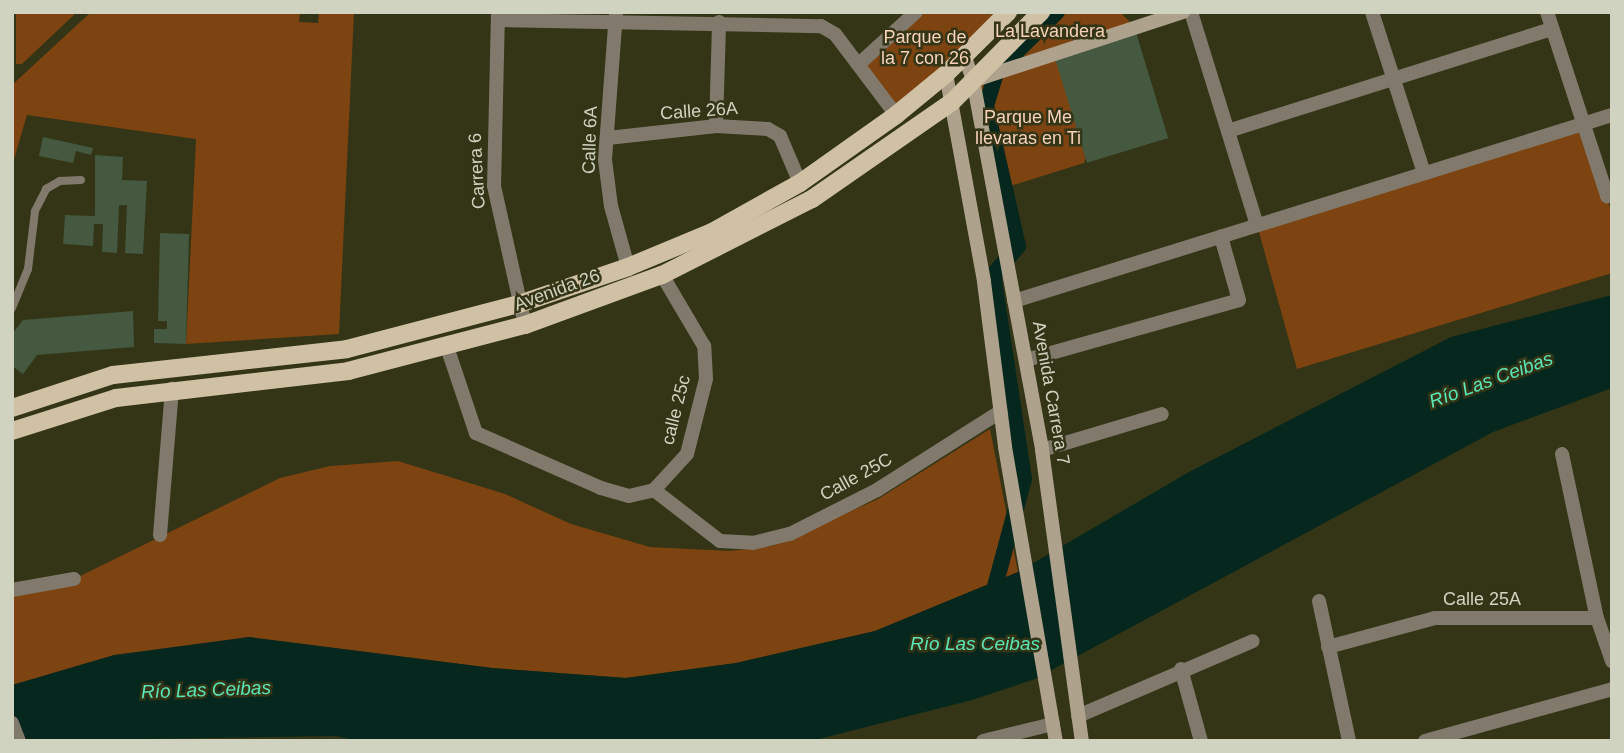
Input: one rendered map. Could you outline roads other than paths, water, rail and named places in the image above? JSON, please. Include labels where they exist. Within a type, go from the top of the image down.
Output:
[{"type":"main road","name":"Avenida 26","points":[[12,408],[113,375],[189,364],[319,354],[519,304],[628,267],[712,232],[800,183],[897,115],[946,74],[1008,12]]},
{"type":"main road","name":"Avenida 26","points":[[12,431],[116,398],[172,388],[321,376],[447,347],[525,325],[662,275],[812,199],[952,102],[1041,12]]},
{"type":"main road","points":[[974,80],[1183,12]]},
{"type":"main road","name":"Avenida Carrera 7","points":[[964,55],[974,80],[1042,450],[1076,678],[1082,741]]},
{"type":"main road","points":[[946,74],[984,282],[1010,480],[1049,686],[1056,741]]},
{"type":"street","points":[[859,64],[916,12]]},
{"type":"street","points":[[1191,12],[1257,225]]},
{"type":"street","points":[[1372,12],[1424,173]]},
{"type":"street","points":[[1547,12],[1607,196],[1612,195]]},
{"type":"street","points":[[498,16],[616,17],[719,22],[743,18],[821,26],[835,34],[897,115]]},
{"type":"street","name":"Carrera 6","points":[[498,16],[494,186],[525,325]]},
{"type":"street","name":"Calle 6A","points":[[616,17],[605,160],[611,206],[628,267]]},
{"type":"street","points":[[716,126],[719,22]]},
{"type":"street","points":[[1228,131],[1552,29]]},
{"type":"street","points":[[1014,301],[1612,115]]},
{"type":"street","name":"Calle 26A","points":[[608,138],[716,126],[776,132],[800,183]]},
{"type":"street","points":[[1026,360],[1239,300],[1220,237]]},
{"type":"street","name":"calle 25c","points":[[654,490],[687,454],[706,379],[704,346],[662,275]]},
{"type":"street","points":[[447,347],[476,433],[601,488],[629,496],[654,490]]},
{"type":"street","points":[[160,535],[172,388]]},
{"type":"street","name":"Calle 25C","points":[[654,490],[720,541],[752,543],[790,534],[877,490],[1000,412]]},
{"type":"street","points":[[1042,450],[1162,414]]},
{"type":"street","points":[[1562,454],[1597,618],[1612,661]]},
{"type":"street","points":[[12,590],[74,579]]},
{"type":"street","points":[[1319,601],[1349,741]]},
{"type":"street","name":"Calle 25A","points":[[1328,647],[1435,618],[1597,618]]},
{"type":"street","points":[[1078,716],[1181,669],[1253,641]]},
{"type":"street","points":[[1181,669],[1201,741]]},
{"type":"street","points":[[1425,741],[1612,689]]},
{"type":"street","points":[[12,723],[19,741]]},
{"type":"street","points":[[983,741],[1053,724]]},
{"type":"street","points":[[1482,726],[1487,741]]},
{"type":"lane","points":[[12,308],[28,269],[36,211],[46,189],[60,181],[81,180]]},
{"type":"water","name":"Río Las Ceibas","points":[[1612,295],[1612,388],[1493,432],[1035,679],[972,700],[811,741],[359,741],[336,736],[12,741],[12,685],[114,655],[249,637],[492,668],[626,678],[736,663],[875,631],[1018,572],[1189,472],[1451,337]]},
{"type":"waterway","points":[[991,601],[1024,479],[993,275],[1018,246],[986,106],[997,71],[1057,12]]},
{"type":"park label","name":"La Lavandera","points":[[1050,31]]},
{"type":"park label","name":"Parque de la 7 con 26","points":[[925,48]]},
{"type":"park label","name":"Parque Me llevaras en Ti","points":[[1028,128]]}]
